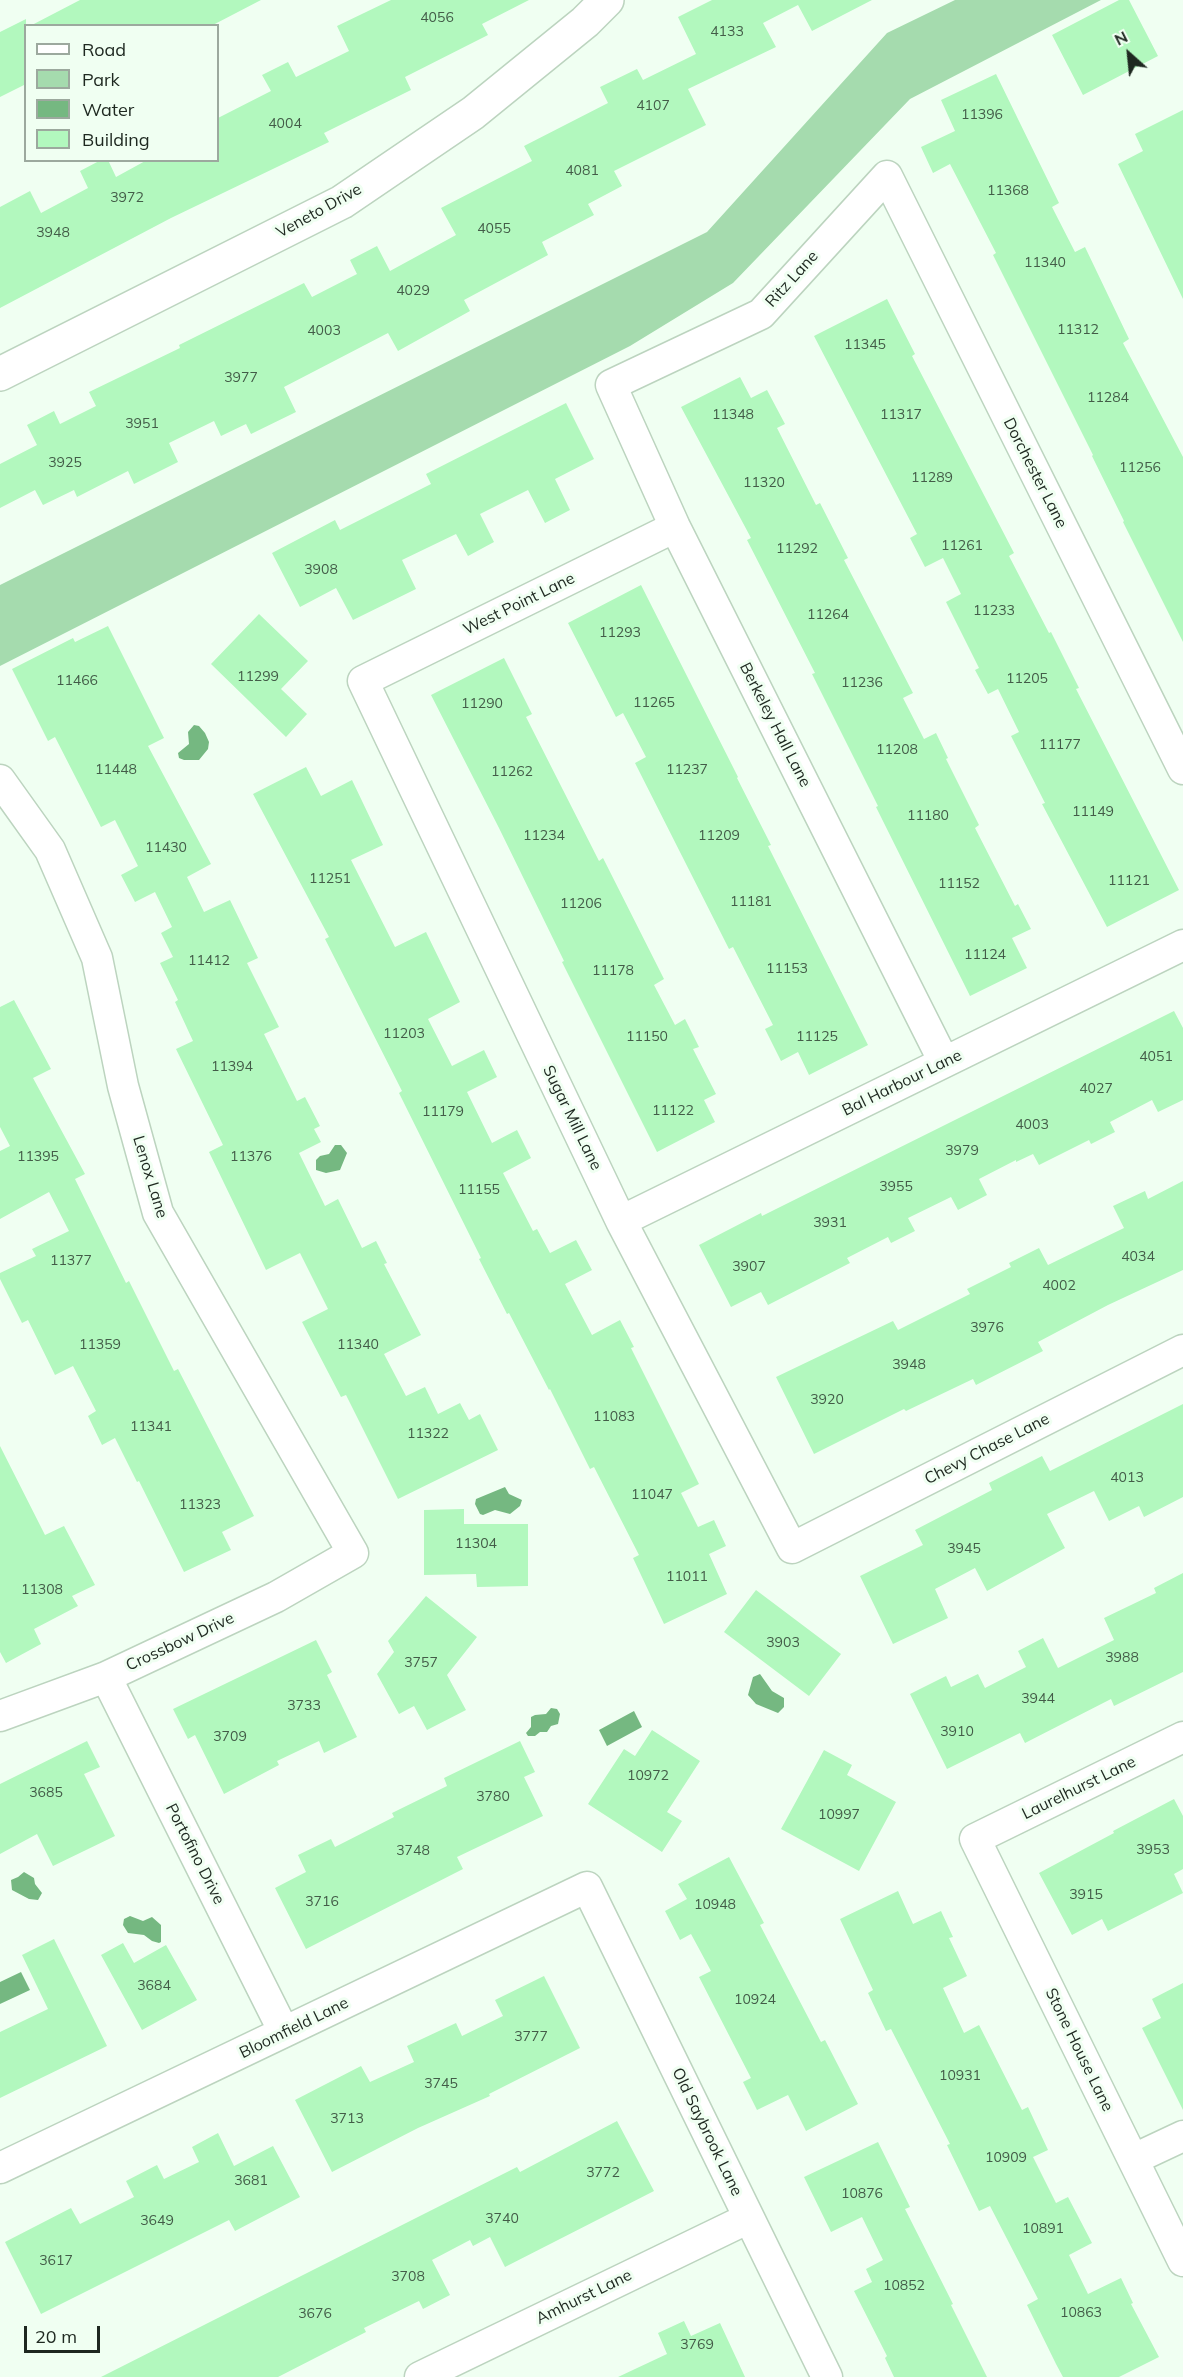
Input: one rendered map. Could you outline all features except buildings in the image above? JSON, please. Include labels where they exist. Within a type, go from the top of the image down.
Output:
[{"type":"street","name":"Veneto Drive","points":[[0,374],[342,202],[473,114],[585,22],[607,0]]},
{"type":"street","name":"Ritz Lane","points":[[611,384],[760,314],[887,176]]},
{"type":"street","name":"Dorchester Lane","points":[[887,176],[1183,770]]},
{"type":"street","name":"Berkeley Hall Lane","points":[[611,384],[675,527],[944,1062]]},
{"type":"street","name":"West Point Lane","points":[[363,681],[675,527]]},
{"type":"street","name":"Sugar Mill Lane","points":[[363,681],[621,1221],[792,1548]]},
{"type":"street","name":"Lenox Lane","points":[[0,780],[50,850],[97,958],[123,1086],[158,1213],[353,1553]]},
{"type":"street","name":"Bal Harbour Lane","points":[[621,1221],[1183,945]]},
{"type":"street","name":"Chevy Chase Lane","points":[[792,1548],[1183,1350]]},
{"type":"street","name":"Crossbow Drive","points":[[0,1716],[106,1677],[276,1597],[353,1553]]},
{"type":"street","name":"Portofino Drive","points":[[106,1677],[284,2032]]},
{"type":"street","name":"Laurelhurst Lane","points":[[975,1839],[1183,1737]]},
{"type":"street","name":"Stone House Lane","points":[[975,1839],[1183,2261]]},
{"type":"street","name":"Bloomfield Lane","points":[[0,2168],[587,1887]]},
{"type":"street","name":"Old Saybrook Lane","points":[[587,1887],[827,2377]]},
{"type":"street","points":[[1134,2159],[1183,2136]]},
{"type":"street","name":"Amhurst Lane","points":[[420,2377],[749,2218]]},
{"type":"green space","points":[[955,0],[1101,0],[910,99],[733,283],[630,346],[0,666],[0,585],[707,232],[887,33]]},
{"type":"water","points":[[194,725],[199,726],[205,733],[209,742],[208,749],[199,760],[184,760],[179,758],[178,753],[189,744],[188,732]]},
{"type":"water","points":[[335,1145],[341,1145],[347,1153],[340,1170],[326,1173],[316,1170],[316,1160],[320,1156],[329,1154]]},
{"type":"water","points":[[505,1487],[509,1494],[522,1500],[520,1506],[510,1514],[495,1510],[480,1514],[475,1504],[476,1499]]},
{"type":"water","points":[[760,1674],[772,1691],[784,1698],[784,1707],[778,1713],[756,1704],[748,1695],[753,1677]]},
{"type":"water","points":[[551,1708],[557,1709],[560,1714],[558,1724],[551,1726],[547,1732],[528,1736],[526,1733],[531,1727],[531,1717],[546,1714]]},
{"type":"water","points":[[634,1711],[642,1727],[607,1746],[599,1730]]},
{"type":"water","points":[[24,1872],[34,1878],[35,1884],[42,1893],[38,1900],[29,1899],[12,1890],[11,1880]]},
{"type":"water","points":[[130,1916],[143,1921],[152,1917],[161,1925],[161,1942],[152,1941],[144,1935],[128,1933],[123,1925],[124,1919]]},
{"type":"water","points":[[21,1972],[30,1990],[0,2004],[0,1982]]}]
